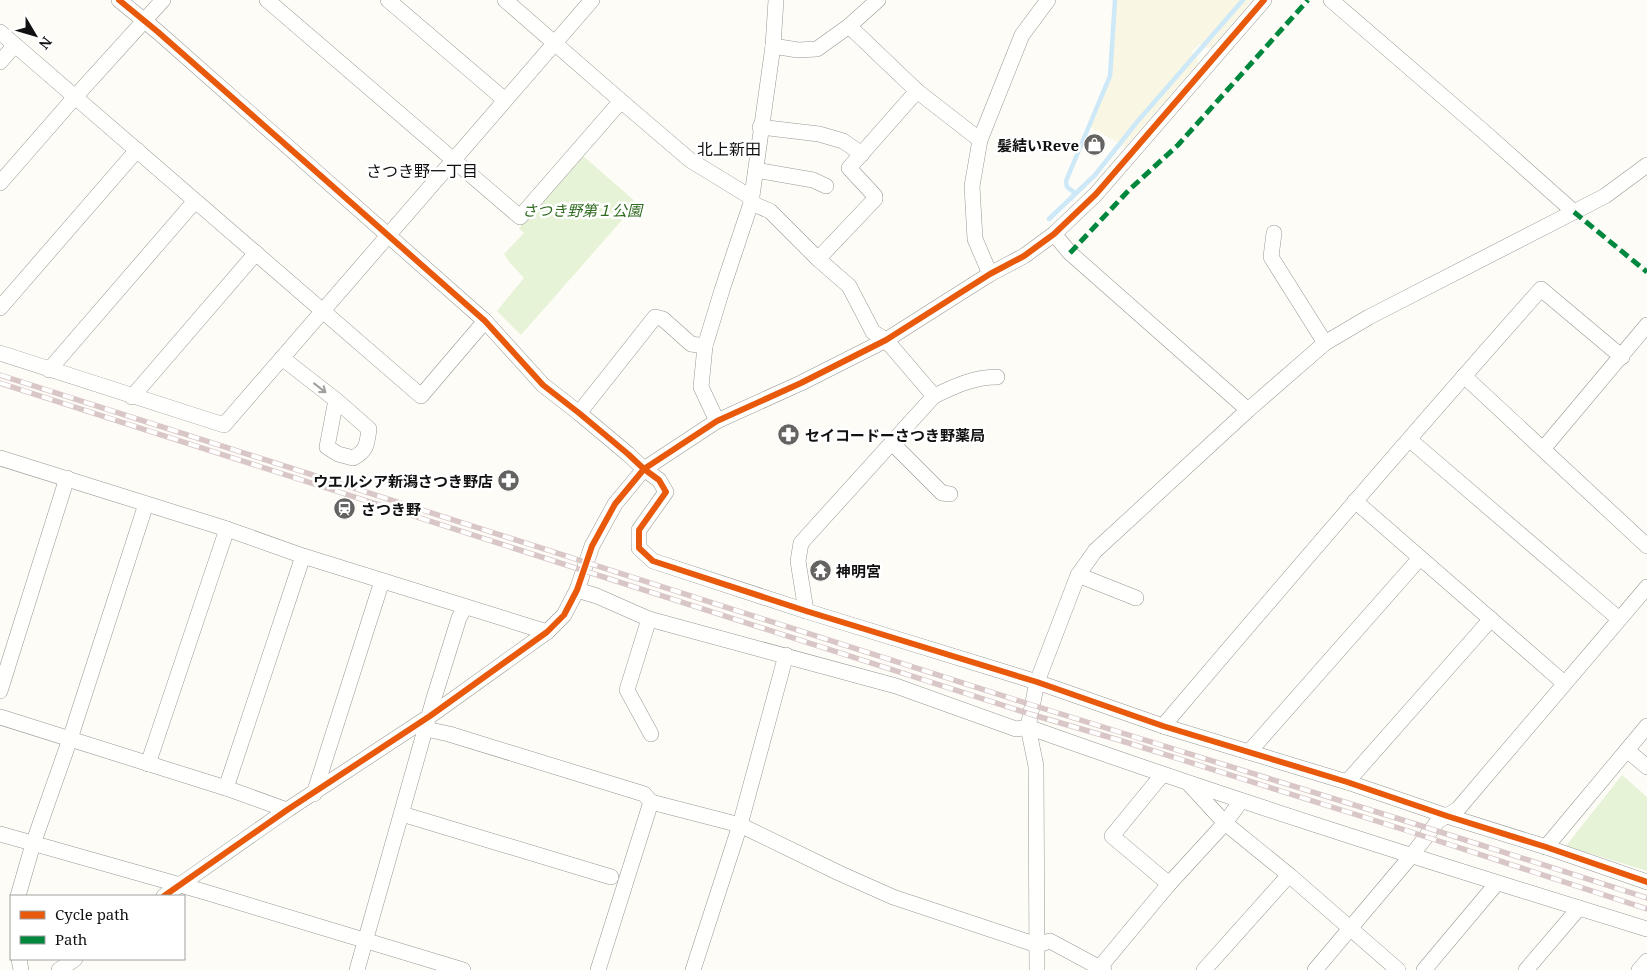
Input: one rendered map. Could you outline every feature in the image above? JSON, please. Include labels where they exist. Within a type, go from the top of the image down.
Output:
[{"type":"street","points":[[119,0],[485,321],[543,385],[659,480],[666,492],[639,530],[639,548],[653,561],[806,611],[1037,682],[1163,726],[1347,782],[1647,882]]},
{"type":"street","points":[[0,184],[75,97],[163,0]]},
{"type":"street","points":[[267,0],[520,217],[621,100]]},
{"type":"street","points":[[388,0],[505,100]]},
{"type":"street","points":[[505,0],[690,160],[770,211],[818,259],[849,286],[873,332],[886,340],[934,396]]},
{"type":"street","points":[[0,354],[224,425],[592,0]]},
{"type":"street","points":[[717,421],[700,386],[705,346],[751,200],[773,46],[776,0]]},
{"type":"street","points":[[773,46],[798,50],[817,49],[849,26],[878,0]]},
{"type":"street","points":[[990,274],[974,239],[972,186],[980,140],[1022,35],[1048,0]]},
{"type":"street","points":[[165,895],[287,810],[428,722],[547,632],[564,615],[577,590],[592,546],[615,504],[644,469],[717,421],[801,383],[886,340],[990,274],[1024,256],[1054,234],[1096,194],[1264,0]]},
{"type":"street","points":[[1331,0],[1484,131],[1574,212]]},
{"type":"street","points":[[849,26],[917,91],[980,140]]},
{"type":"street","points":[[0,32],[421,396],[485,321]]},
{"type":"street","points":[[0,62],[15,45]]},
{"type":"street","points":[[818,259],[875,199],[875,196],[849,168],[917,91]]},
{"type":"street","points":[[760,127],[819,134],[842,141],[862,154]]},
{"type":"street","points":[[0,308],[137,150]]},
{"type":"street","points":[[1038,970],[1036,766],[1028,727],[1037,682],[1078,575],[1095,551],[1248,410],[1325,343],[1369,317],[1604,196],[1647,164]]},
{"type":"street","points":[[756,170],[813,180],[826,186]]},
{"type":"street","points":[[49,370],[195,201]]},
{"type":"street","points":[[1054,234],[1070,253],[1248,410]]},
{"type":"street","points":[[1274,234],[1271,257],[1325,343]]},
{"type":"street","points":[[132,396],[256,253]]},
{"type":"street","points":[[1163,726],[1355,501],[1541,289],[1622,357]]},
{"type":"street","points":[[579,413],[655,317],[663,318],[691,344],[705,346]]},
{"type":"street","points":[[1543,449],[1647,325]]},
{"type":"street","points":[[282,358],[336,400]]},
{"type":"street","points":[[1464,376],[1647,546]]},
{"type":"street","points":[[806,611],[798,561],[801,543],[934,396],[965,382],[983,377],[997,377]]},
{"type":"street","points":[[1410,440],[1619,619]]},
{"type":"street","points":[[892,443],[942,493],[950,494]]},
{"type":"street","points":[[0,458],[227,529],[382,582],[547,632]]},
{"type":"street","points":[[0,692],[67,478]]},
{"type":"street","points":[[1355,501],[1564,683]]},
{"type":"street","points":[[18,895],[33,844],[70,739],[146,504]]},
{"type":"street","points":[[148,764],[227,529]]},
{"type":"street","points":[[226,788],[302,556]]},
{"type":"street","points":[[1249,752],[1420,558]]},
{"type":"street","points":[[1078,575],[1136,598]]},
{"type":"street","points":[[314,794],[382,582]]},
{"type":"street","points":[[1315,970],[1412,855],[1438,821],[1458,809],[1647,587]]},
{"type":"street","points":[[577,590],[650,619],[896,686],[1016,729],[1028,727],[1162,775],[1497,883],[1647,929]]},
{"type":"street","points":[[357,970],[434,698],[459,618],[465,607]]},
{"type":"street","points":[[650,619],[627,690],[651,734]]},
{"type":"street","points":[[1347,782],[1491,619]]},
{"type":"street","points":[[692,970],[740,824],[786,655]]},
{"type":"street","points":[[0,717],[226,788],[287,810]]},
{"type":"street","points":[[428,722],[458,737],[644,794],[651,802],[740,824],[839,873],[893,897],[1037,945],[1050,941],[1102,968],[1169,884],[1225,823],[1241,800]]},
{"type":"street","points":[[1546,847],[1647,726]]},
{"type":"street","points":[[1627,750],[1647,767]]},
{"type":"street","points":[[1162,775],[1112,836],[1169,884]]},
{"type":"street","points":[[1189,783],[1225,823],[1289,875],[1398,970]]},
{"type":"street","points":[[598,970],[651,802]]},
{"type":"street","points":[[402,814],[611,877]]},
{"type":"street","points":[[0,834],[205,892],[463,970]]},
{"type":"street","points":[[1204,970],[1289,875]]},
{"type":"street","points":[[1424,970],[1497,883]]},
{"type":"street","points":[[1526,970],[1579,908]]},
{"type":"street","points":[[59,970],[74,960]]},
{"type":"street","points":[[1639,970],[1647,961]]},
{"type":"shaded area","points":[[1115,0],[1252,0],[1211,48],[1206,48],[1200,43],[1192,52],[1198,58],[1198,63],[1125,147],[1089,126],[1110,76]]},
{"type":"green space","name":"さつき野第１公園","points":[[581,154],[637,203],[521,335],[497,311],[524,278],[504,254],[524,233],[519,228]]},
{"type":"green space","points":[[1622,775],[1647,797],[1647,871],[1566,846]]},
{"type":"waterway","points":[[1075,193],[1067,187],[1066,181],[1110,76],[1115,0]]},
{"type":"waterway","points":[[1049,219],[1095,175],[1137,122],[1243,0]]},
{"type":"railway","points":[[0,375],[1032,705],[1647,898]]},
{"type":"railway","points":[[0,383],[1030,714],[1405,830],[1647,909]]},
{"type":"marked path","points":[[1070,253],[1129,190],[1178,145],[1308,0]]},
{"type":"marked path","points":[[1574,212],[1647,272]]},
{"type":"cycle path","points":[[119,0],[158,32],[485,321],[543,385],[659,480],[666,492],[639,530],[639,548],[653,561],[806,611],[1037,682],[1163,726],[1347,782],[1647,882]]},
{"type":"cycle path","points":[[165,895],[287,810],[430,716],[547,632],[564,615],[577,590],[592,546],[615,504],[644,469],[717,421],[801,383],[886,340],[990,274],[1024,256],[1054,234],[1096,194],[1264,0]]},
{"type":"place","name":"髪結いReve","points":[[1095,145]]},
{"type":"place","name":"セイコードーさつき野薬局","points":[[789,435]]},
{"type":"place","name":"ウエルシア新潟さつき野店","points":[[509,481]]},
{"type":"place","name":"さつき野","points":[[345,509]]},
{"type":"place","name":"神明宮","points":[[820,571]]},
{"type":"district","name":"北上新田","points":[[729,149]]},
{"type":"district","name":"さつき野一丁目","points":[[422,171]]}]
